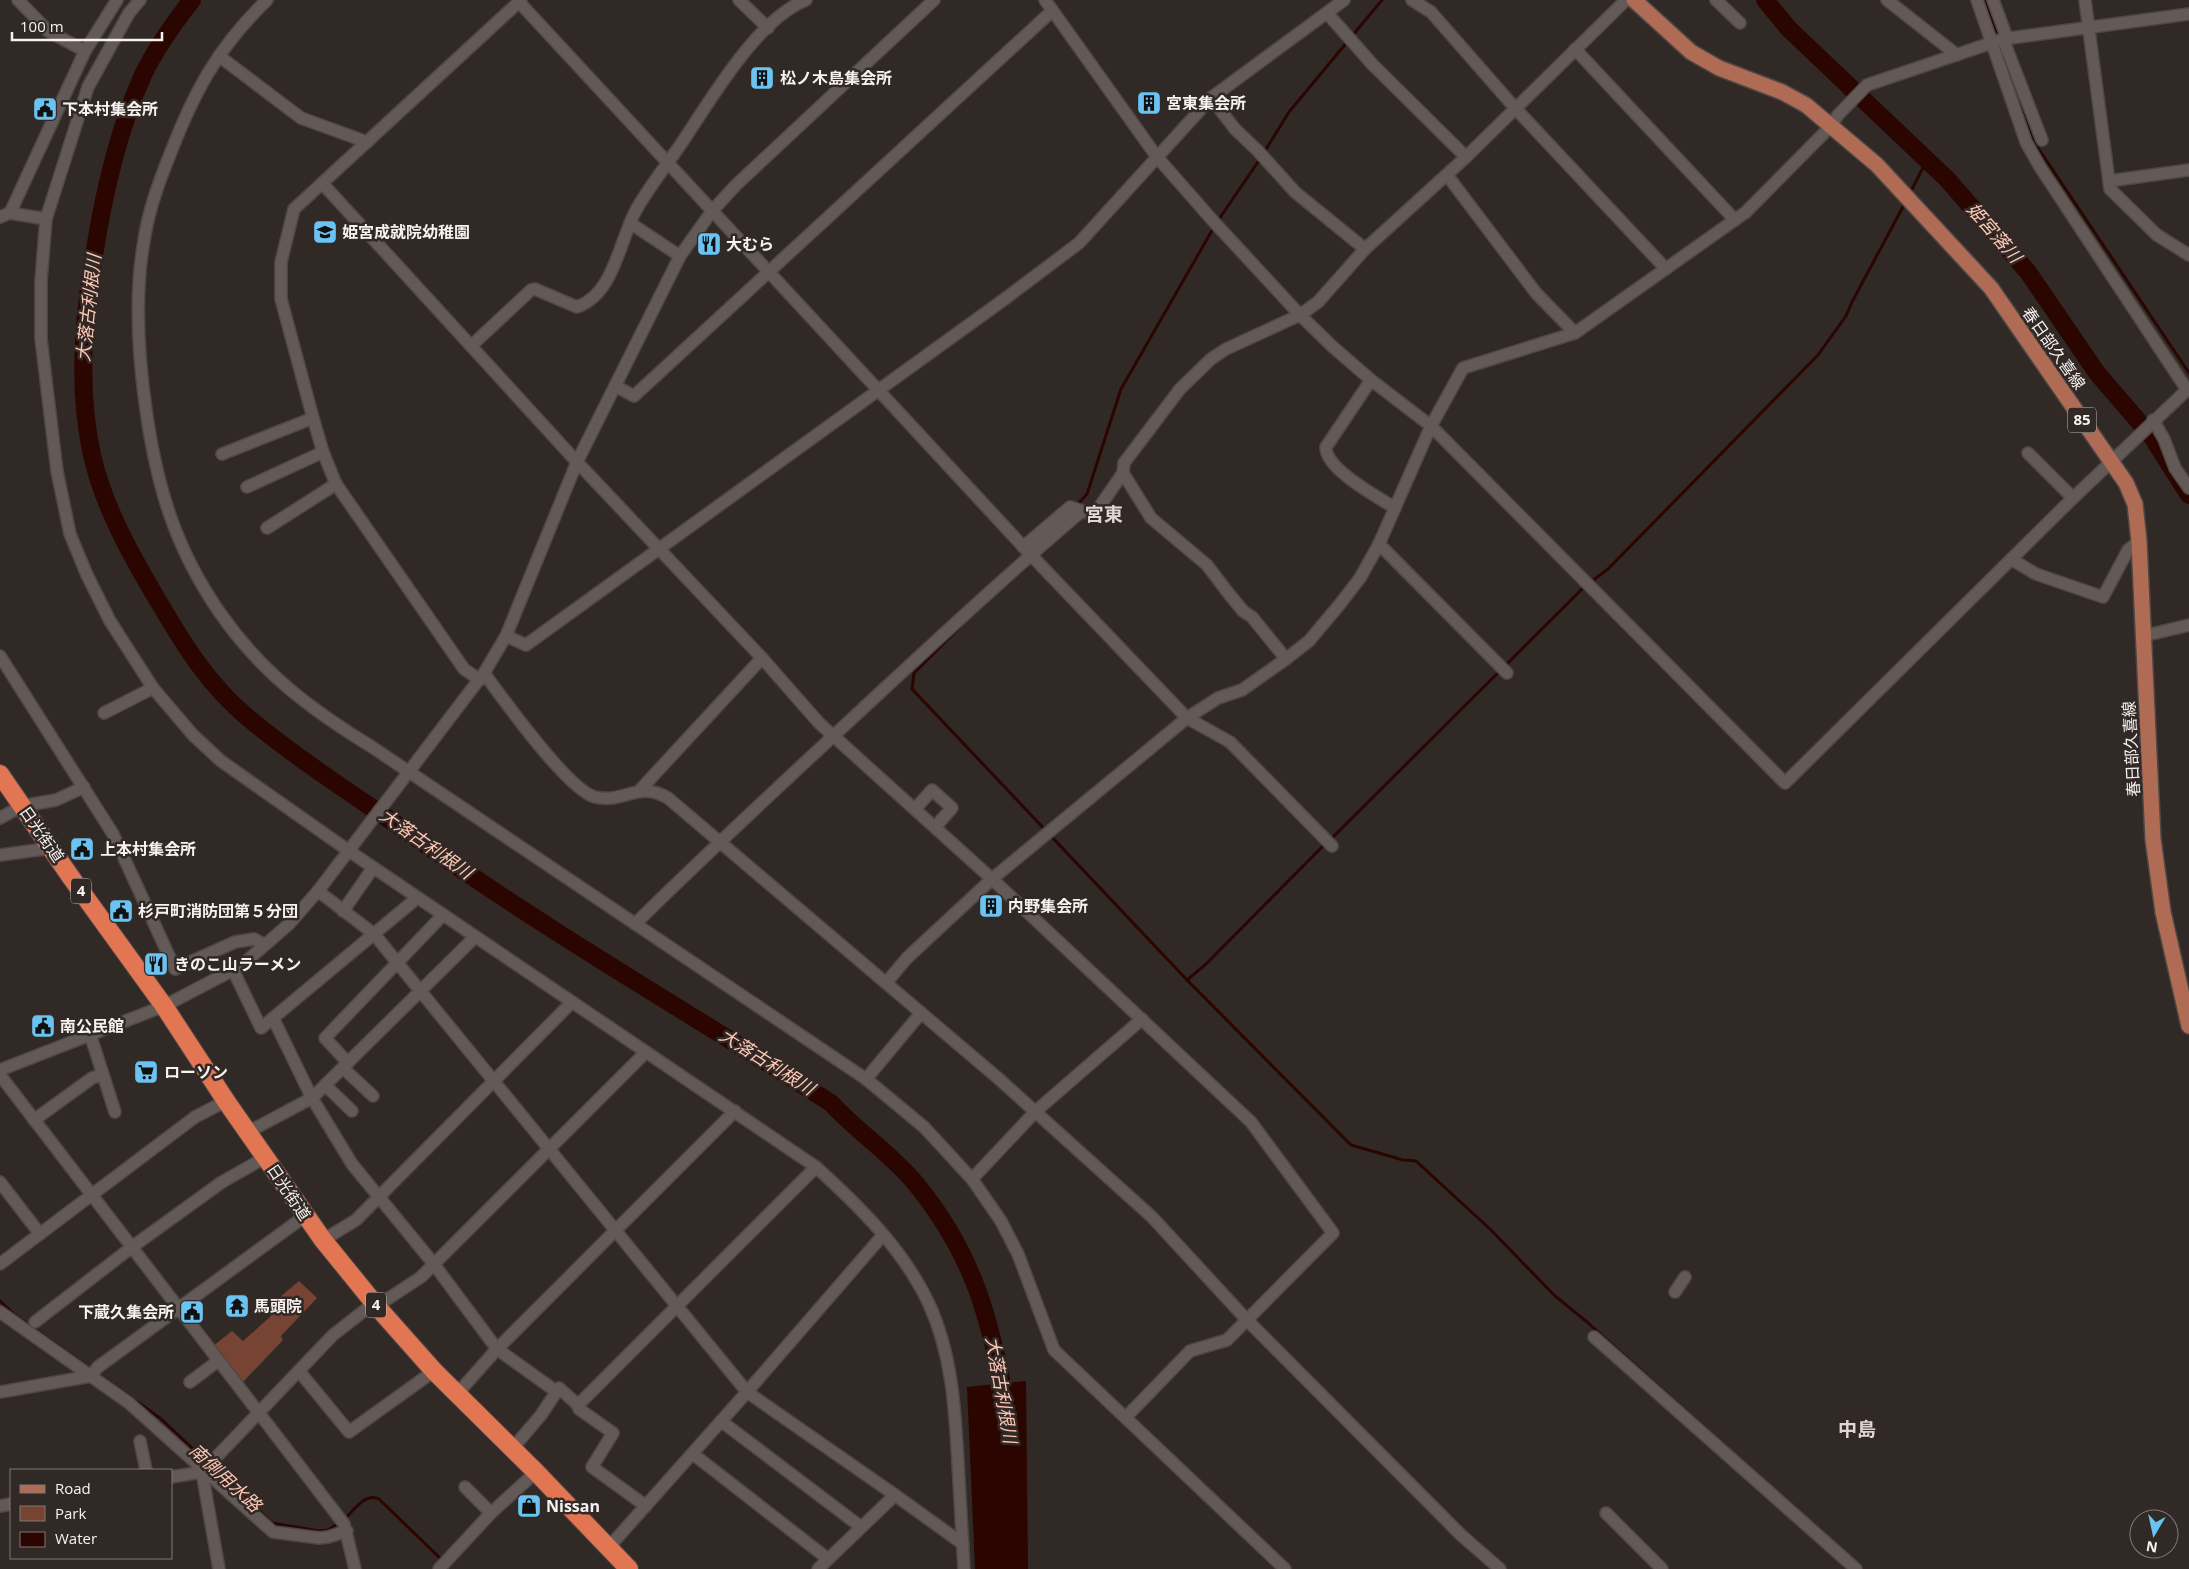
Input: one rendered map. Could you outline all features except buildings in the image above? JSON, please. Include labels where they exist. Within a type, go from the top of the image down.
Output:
[{"type":"highway","name":"日光街道","points":[[0,774],[164,1006],[226,1101],[323,1240],[374,1303],[434,1371],[513,1448],[629,1569]]},
{"type":"main road","name":"春日部久喜線","points":[[1634,0],[1691,52],[1725,71],[1782,92],[1835,121],[1992,288],[2113,459],[2126,483],[2135,504],[2139,541],[2153,839],[2163,912],[2189,1026]]},
{"type":"street","points":[[18,0],[48,30],[85,52]]},
{"type":"street","points":[[46,219],[5,215],[85,52],[117,0]]},
{"type":"street","points":[[140,0],[129,13],[88,88],[46,219],[41,281],[41,339],[57,471],[70,534],[87,575],[110,621],[153,688],[193,735],[221,761],[373,868],[816,1167],[847,1195],[883,1235],[899,1255],[929,1303],[941,1334],[954,1392],[963,1564],[952,1569]]},
{"type":"street","points":[[267,0],[211,65],[186,112],[155,193],[144,241],[139,303],[140,362],[149,434],[166,508],[186,555],[205,591],[250,652],[273,676],[322,716],[866,1079],[924,1127],[972,1179],[1001,1221],[1018,1254],[1054,1350],[1285,1569]]},
{"type":"street","points":[[739,0],[768,28]]},
{"type":"street","points":[[471,346],[531,290],[535,289],[577,307],[597,295],[608,282],[630,223],[653,183],[730,71],[768,28],[794,5],[806,0]]},
{"type":"street","points":[[0,1070],[164,1006],[233,970],[289,924],[318,891],[482,676],[506,636],[577,462],[680,256],[712,211],[736,184],[934,0]]},
{"type":"street","points":[[1044,0],[1157,157],[1216,225],[1300,315],[1371,380],[1431,426],[1785,783],[2073,498],[2188,389],[2045,175],[2026,142],[1999,41],[1993,0]]},
{"type":"street","points":[[506,636],[526,645],[988,312],[1079,243],[1211,98],[1344,0]]},
{"type":"street","points":[[1412,0],[1431,12],[1515,108],[1666,269]]},
{"type":"street","points":[[635,924],[719,841],[833,736],[1070,507],[1094,515],[1123,473],[1124,463],[1180,389],[1211,359],[1226,349],[1300,315],[1318,302],[1365,249],[1466,157],[1626,0]]},
{"type":"street","points":[[1716,0],[1740,23]]},
{"type":"street","points":[[1887,0],[1957,55]]},
{"type":"street","points":[[1976,0],[1999,41],[2042,140]]},
{"type":"street","points":[[2085,0],[2110,189],[2157,235],[2189,255]]},
{"type":"street","points":[[1332,846],[1230,742],[1187,718],[1026,551],[520,1],[294,209],[281,262],[281,299],[323,452],[336,484],[464,669],[482,676],[537,742],[584,793],[595,797],[608,798],[640,790],[658,792],[668,798],[1036,1111],[1152,1217],[1246,1319],[1461,1535],[1500,1569]]},
{"type":"street","points":[[615,386],[634,396],[1052,11]]},
{"type":"street","points":[[1327,13],[1373,65],[1466,157]]},
{"type":"street","points":[[886,983],[907,958],[992,879],[1187,718],[1218,698],[1242,690],[1310,642],[1360,578],[1379,544],[1431,426],[1463,368],[1575,333],[1746,212],[1835,121],[1867,85],[1999,41],[2189,14]]},
{"type":"street","points":[[1576,49],[1735,220]]},
{"type":"street","points":[[218,56],[301,118],[368,142]]},
{"type":"street","points":[[72,78],[88,88]]},
{"type":"street","points":[[1211,98],[1235,129],[1295,192],[1365,249]]},
{"type":"street","points":[[2109,181],[2189,170]]},
{"type":"street","points":[[1447,175],[1536,293],[1575,333]]},
{"type":"street","points":[[322,183],[577,462],[762,658],[819,723],[992,879],[1251,1122],[1333,1233],[1227,1340],[1190,1351],[1126,1417]]},
{"type":"street","points":[[630,223],[680,256]]},
{"type":"street","points":[[1371,380],[1326,447],[1326,451],[1339,469],[1357,484],[1395,508]]},
{"type":"street","points":[[222,454],[313,418]]},
{"type":"street","points":[[2152,422],[2164,439],[2175,468],[2189,488]]},
{"type":"street","points":[[248,486],[323,452]]},
{"type":"street","points":[[2028,453],[2073,498]]},
{"type":"street","points":[[1123,473],[1151,518],[1207,565],[1229,594],[1252,617],[1286,659]]},
{"type":"street","points":[[267,528],[336,484]]},
{"type":"street","points":[[2011,559],[2036,574],[2103,597],[2128,550],[2139,541]]},
{"type":"street","points":[[1379,544],[1507,673]]},
{"type":"street","points":[[2143,636],[2189,625]]},
{"type":"street","points":[[0,656],[113,834],[175,969],[235,942],[254,939],[265,945]]},
{"type":"street","points":[[640,790],[762,658]]},
{"type":"street","points":[[104,713],[153,688]]},
{"type":"street","points":[[0,818],[22,806],[56,800],[84,788]]},
{"type":"street","points":[[915,809],[932,790],[952,808],[935,827]]},
{"type":"street","points":[[0,855],[52,848]]},
{"type":"street","points":[[343,911],[373,868]]},
{"type":"street","points":[[318,891],[374,934],[747,1392],[963,1544]]},
{"type":"street","points":[[233,970],[261,1028],[417,898]]},
{"type":"street","points":[[373,1096],[345,1065],[325,1038],[443,915]]},
{"type":"street","points":[[248,1132],[312,1098],[476,937]]},
{"type":"street","points":[[323,1240],[356,1220],[572,1002]]},
{"type":"street","points":[[866,1079],[921,1013]]},
{"type":"street","points":[[273,1018],[312,1098],[339,1144],[497,1349],[557,1392]]},
{"type":"street","points":[[972,1179],[1036,1111],[1142,1020]]},
{"type":"street","points":[[90,1034],[115,1112]]},
{"type":"street","points":[[172,1478],[207,1468],[334,1335],[374,1303],[383,1302],[413,1282],[433,1264],[646,1052]]},
{"type":"street","points":[[0,1075],[343,1524],[354,1569]]},
{"type":"street","points":[[34,1120],[92,1078],[102,1075]]},
{"type":"street","points":[[325,1085],[352,1111]]},
{"type":"street","points":[[0,1264],[195,1117],[226,1101]]},
{"type":"street","points":[[457,1394],[497,1349],[735,1112]]},
{"type":"street","points":[[35,1322],[132,1247],[222,1182],[266,1157]]},
{"type":"street","points":[[578,1405],[816,1167]]},
{"type":"street","points":[[0,1182],[40,1234]]},
{"type":"street","points":[[0,1392],[94,1372],[178,1308],[305,1216]]},
{"type":"street","points":[[609,1547],[693,1454],[883,1235]]},
{"type":"street","points":[[1675,1292],[1685,1277]]},
{"type":"street","points":[[0,1312],[94,1372],[207,1468],[273,1532],[319,1538],[328,1537],[343,1524]]},
{"type":"street","points":[[1594,1337],[1856,1569]]},
{"type":"street","points":[[190,1382],[218,1361]]},
{"type":"street","points":[[299,1371],[349,1432],[434,1371]]},
{"type":"street","points":[[513,1448],[541,1415],[559,1388],[578,1405],[579,1409],[613,1433],[592,1468],[646,1506]]},
{"type":"street","points":[[721,1421],[861,1527]]},
{"type":"street","points":[[140,1441],[146,1469]]},
{"type":"street","points":[[693,1454],[828,1559]]},
{"type":"street","points":[[207,1468],[219,1569]]},
{"type":"street","points":[[442,1566],[491,1514],[536,1472]]},
{"type":"street","points":[[465,1487],[491,1514]]},
{"type":"street","points":[[818,1569],[895,1495]]},
{"type":"street","points":[[1606,1512],[1662,1569]]},
{"type":"green space","points":[[299,1281],[317,1298],[281,1336],[283,1340],[241,1384],[213,1346],[232,1331],[243,1341],[271,1316],[266,1309]]},
{"type":"water","points":[[1026,1381],[1028,1569],[975,1569],[967,1387]]},
{"type":"waterway","name":"大落古利根川","points":[[192,0],[148,65],[126,119],[101,215],[86,310],[83,383],[92,455],[111,513],[129,550],[178,634],[198,664],[220,691],[267,733],[332,781],[522,910],[831,1103],[896,1162],[936,1210],[966,1262],[986,1316],[994,1345],[1006,1406]]},
{"type":"waterway","points":[[1352,36],[1382,0]]},
{"type":"waterway","name":"姫宮落川","points":[[1765,0],[1789,29],[1947,179],[2028,272],[2097,373],[2152,437],[2189,495]]},
{"type":"waterway","points":[[1985,0],[1999,38]]},
{"type":"waterway","points":[[1263,154],[1289,112],[1348,41]]},
{"type":"waterway","points":[[2020,98],[2032,139],[2189,373]]},
{"type":"waterway","points":[[1217,222],[1260,159]]},
{"type":"waterway","points":[[1910,193],[1927,160]]},
{"type":"waterway","points":[[1330,840],[1583,588],[1608,569],[1818,355],[1846,316],[1905,203]]},
{"type":"waterway","points":[[1076,506],[1087,494],[1121,389],[1214,227]]},
{"type":"waterway","points":[[959,628],[914,673],[912,689],[1187,980],[1351,1145],[1403,1160],[1416,1161],[1491,1230],[1554,1295],[1587,1322],[1742,1461]]},
{"type":"waterway","points":[[1187,980],[1206,964],[1325,844]]},
{"type":"waterway","name":"南側用水路","points":[[0,1301],[16,1316],[160,1418],[272,1523],[319,1531],[328,1530],[339,1523]]},
{"type":"waterway","name":"南側用水路","points":[[344,1520],[364,1500],[369,1498],[379,1499],[443,1561]]},
{"type":"place","name":"松ノ木島集会所","points":[[762,78]]},
{"type":"place","name":"宮東集会所","points":[[1149,103]]},
{"type":"place","name":"下本村集会所","points":[[45,109]]},
{"type":"place","name":"姫宮成就院幼稚園","points":[[325,232]]},
{"type":"place","name":"大むら","points":[[709,244]]},
{"type":"place","name":"上本村集会所","points":[[82,849]]},
{"type":"place","name":"内野集会所","points":[[991,906]]},
{"type":"place","name":"杉戸町消防団第５分団","points":[[121,911]]},
{"type":"place","name":"きのこ山ラーメン","points":[[156,964]]},
{"type":"place","name":"南公民館","points":[[43,1026]]},
{"type":"place","name":"ローソン","points":[[146,1072]]},
{"type":"place","name":"馬頭院","points":[[237,1306]]},
{"type":"place","name":"下蔵久集会所","points":[[192,1312]]},
{"type":"place","name":"Nissan","points":[[529,1506]]},
{"type":"district","name":"宮東","points":[[1104,514]]},
{"type":"district","name":"中島","points":[[1857,1429]]}]
